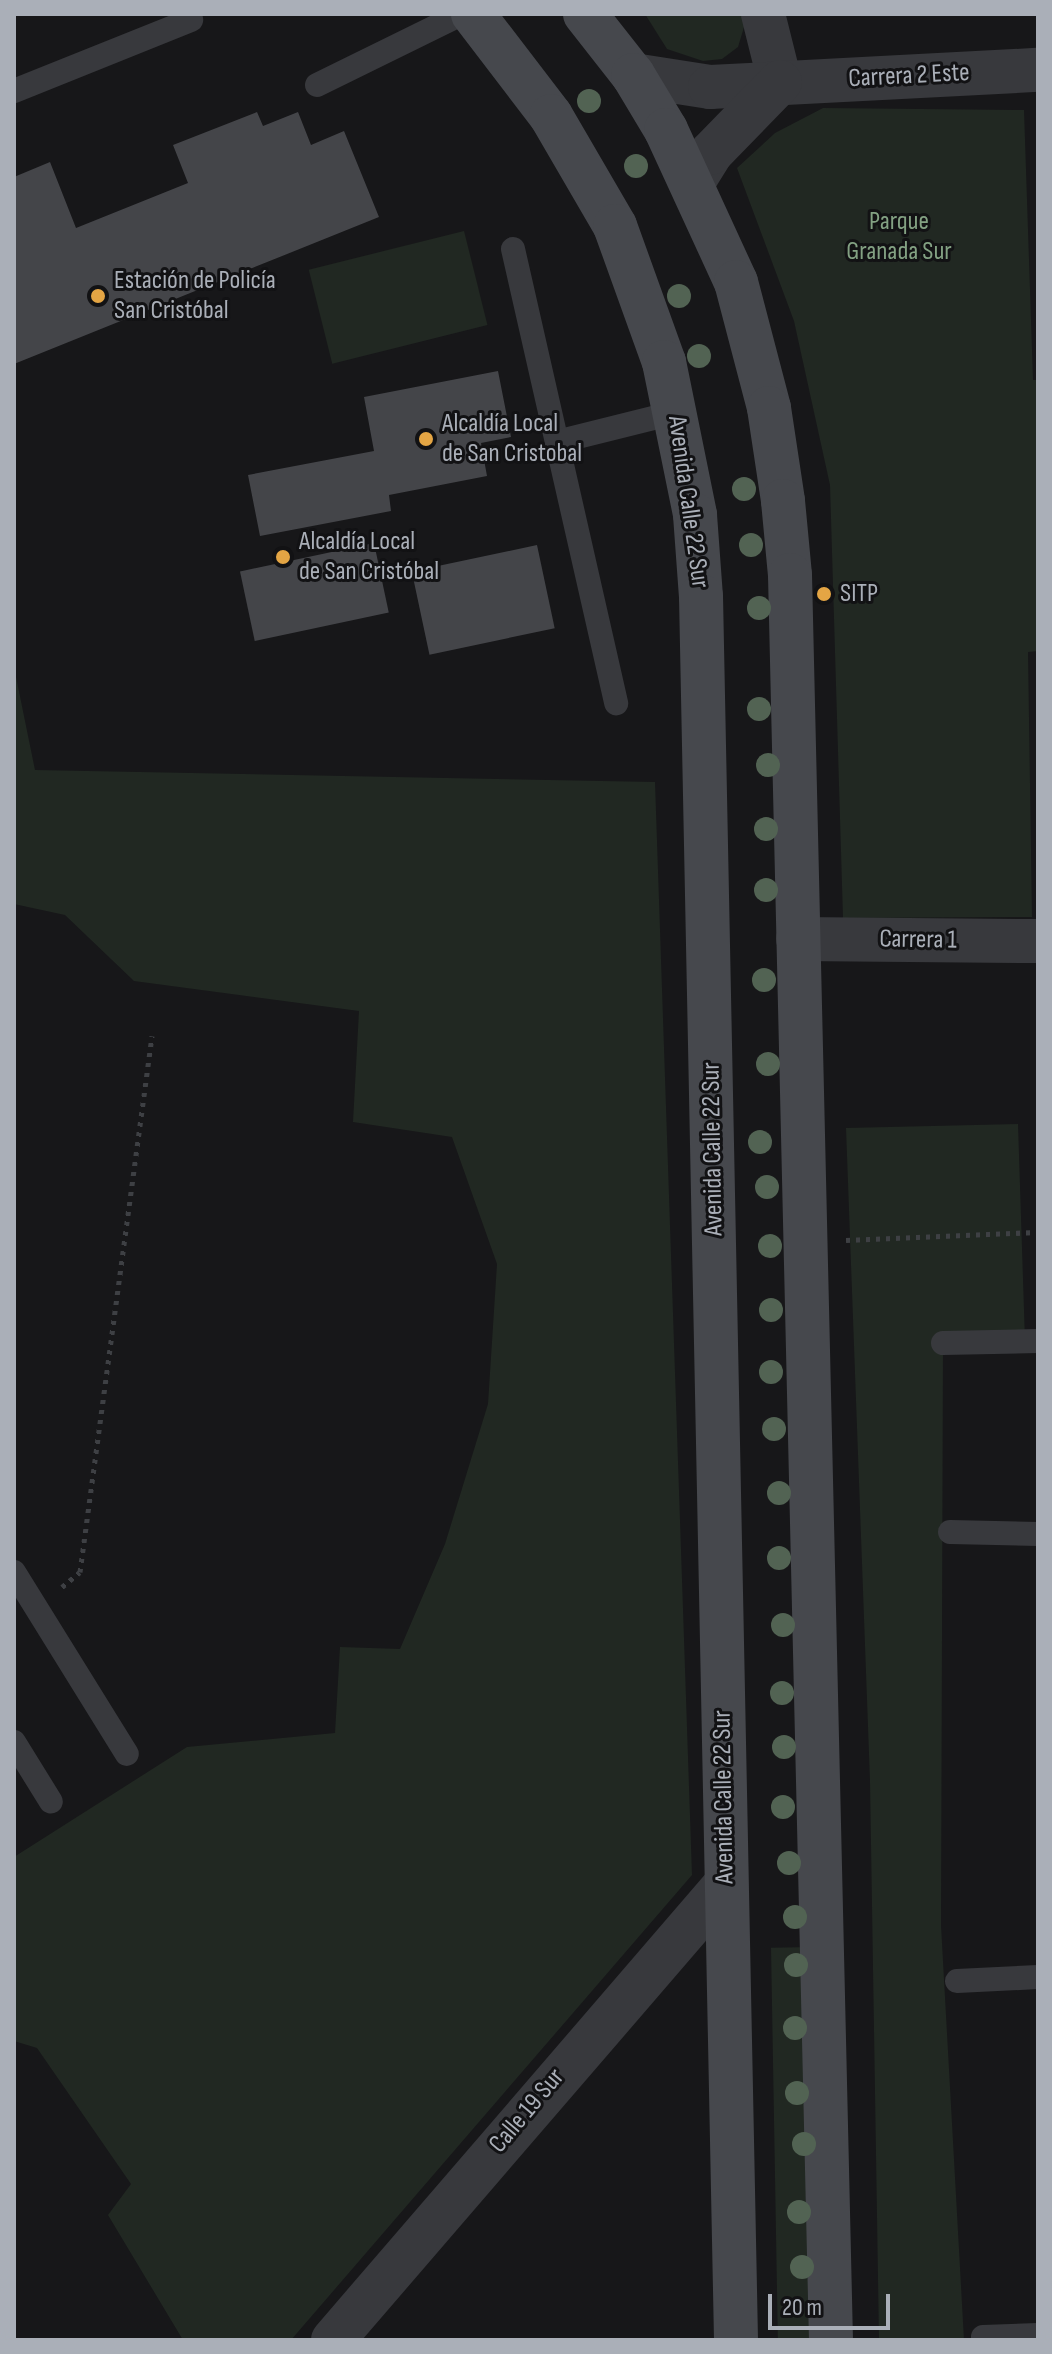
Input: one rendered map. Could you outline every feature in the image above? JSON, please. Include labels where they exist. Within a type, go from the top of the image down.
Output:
[{"type":"main road","name":"Avenida Calle 22 Sur","points":[[473,14],[551,116],[615,226],[644,298],[677,412],[695,515],[701,596],[736,2340]]},
{"type":"main road","points":[[585,14],[633,75],[693,182],[750,330],[783,501],[790,575],[831,2340]]},
{"type":"street","points":[[693,182],[711,153],[780,82],[763,14]]},
{"type":"street","name":"Carrera 2 Este","points":[[633,75],[710,87],[1038,70]]},
{"type":"street","name":"Carrera 1","points":[[798,939],[1038,941]]},
{"type":"street","name":"Calle 19 Sur","points":[[333,2340],[725,1885]]},
{"type":"lane","points":[[317,85],[461,14]]},
{"type":"lane","points":[[14,91],[191,20]]},
{"type":"lane","points":[[513,249],[616,703]]},
{"type":"lane","points":[[557,442],[677,412]]},
{"type":"lane","points":[[943,1343],[1038,1341]]},
{"type":"lane","points":[[950,1532],[1038,1534]]},
{"type":"lane","points":[[14,1572],[127,1754]]},
{"type":"lane","points":[[14,1742],[51,1802]]},
{"type":"lane","points":[[957,1981],[1038,1977]]},
{"type":"lane","points":[[983,2337],[1038,2335]]},
{"type":"path","points":[[36,1608],[80,1572],[152,1036]]},
{"type":"path","points":[[841,1240],[1038,1232]]},
{"type":"green space","points":[[645,14],[748,14],[738,47],[722,59],[703,61],[667,49]]},
{"type":"green space","name":"Parque Granada Sur","points":[[823,108],[1024,110],[1033,380],[1038,380],[1038,651],[1028,652],[1032,917],[843,918],[830,485],[794,321],[737,168],[775,133]]},
{"type":"green space","points":[[464,231],[487,325],[332,364],[309,270]]},
{"type":"green space","points":[[14,667],[35,770],[655,782],[692,1875],[291,2340],[183,2340],[108,2215],[131,2184],[37,2048],[14,2041],[14,1857],[187,1747],[335,1733],[340,1647],[400,1649],[445,1544],[488,1404],[497,1264],[452,1137],[353,1122],[359,1011],[134,981],[65,915],[14,904]]},
{"type":"green space","points":[[1018,1124],[1025,1341],[943,1344],[941,1925],[964,2340],[879,2340],[870,1781],[846,1128]]},
{"type":"green space","points":[[813,1947],[820,2340],[778,2340],[771,1948]]},
{"type":"building","name":"Estación de Policía San Cristóbal","points":[[257,112],[263,126],[298,112],[311,145],[344,131],[379,217],[14,364],[14,177],[50,162],[76,228],[188,183],[173,145]]},
{"type":"building","points":[[498,371],[511,437],[481,443],[487,476],[389,495],[391,511],[260,536],[248,475],[374,451],[364,397]]},
{"type":"building","points":[[374,543],[389,612],[255,641],[240,571]]},
{"type":"building","points":[[537,545],[555,628],[429,655],[412,572]]},
{"type":"place","name":"Estación de Policía San Cristóbal","points":[[98,296]]},
{"type":"place","name":"Alcaldía Local de San Cristobal","points":[[426,439]]},
{"type":"place","name":"Alcaldía Local de San Cristóbal","points":[[283,557]]},
{"type":"place","name":"SITP","points":[[824,594]]}]
